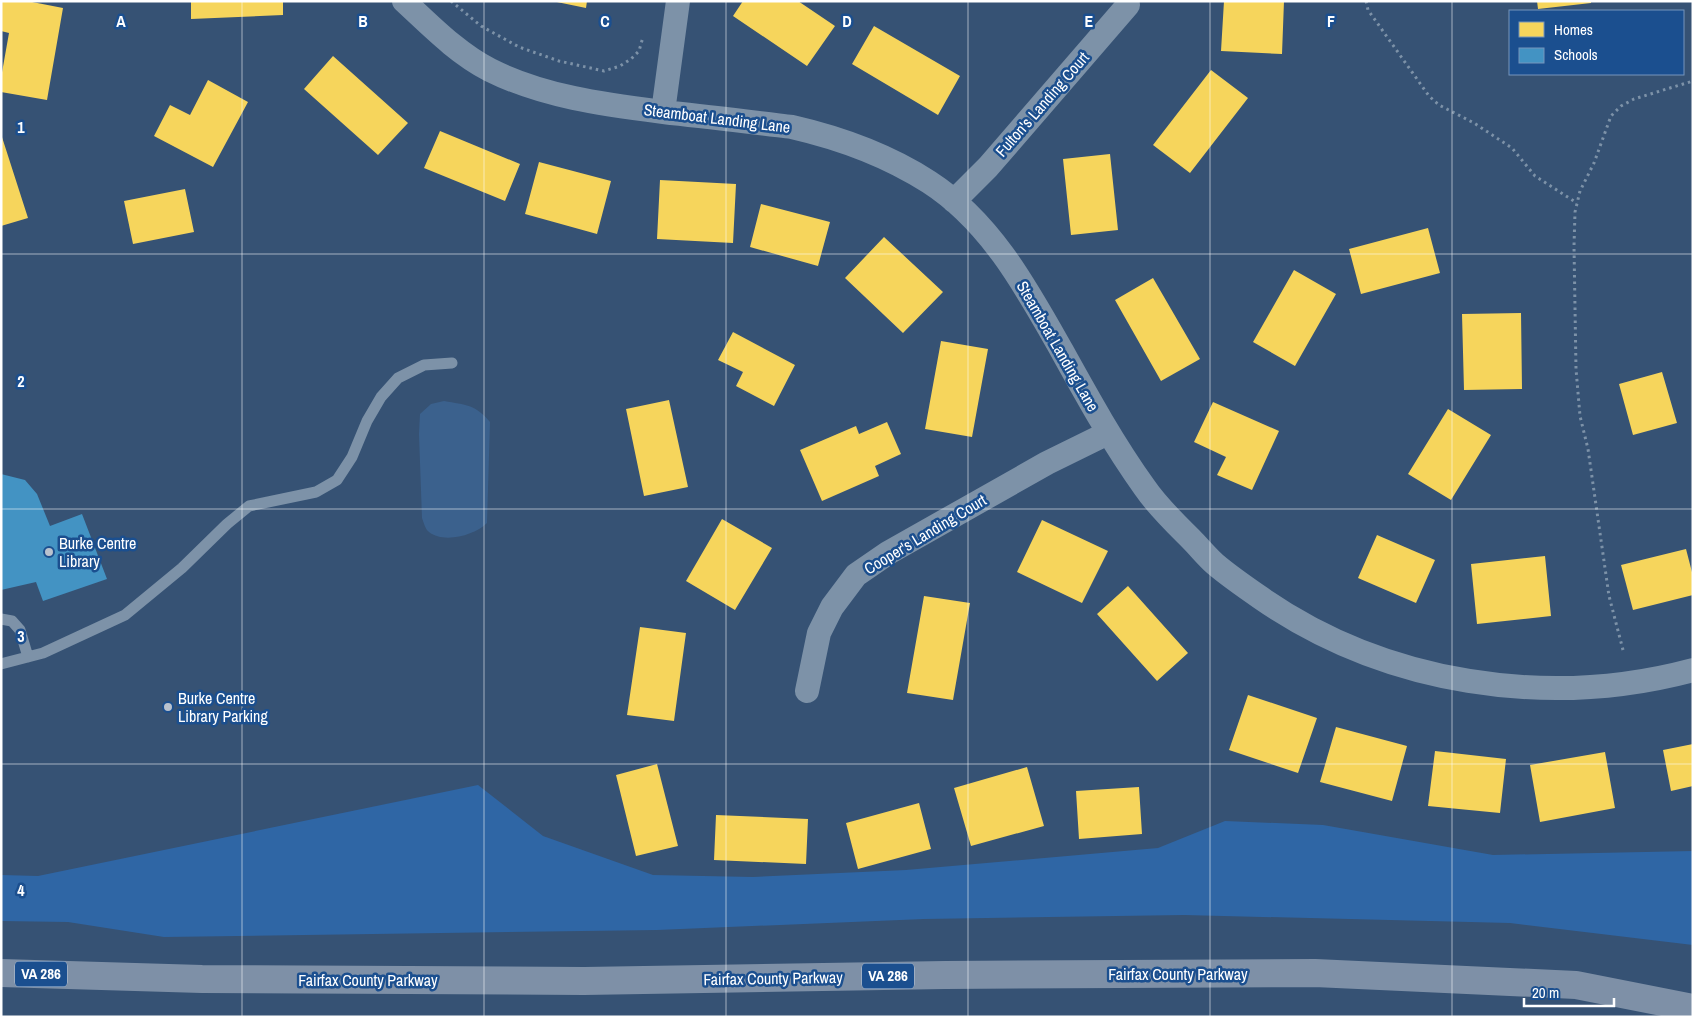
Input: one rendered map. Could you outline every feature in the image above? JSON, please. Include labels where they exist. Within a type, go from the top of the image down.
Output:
[{"type":"highway","name":"Fairfax County Parkway","points":[[1,973],[202,979],[584,982],[945,975],[1315,973],[1576,985],[1693,1008]]},
{"type":"street","name":"Steamboat Landing Lane","points":[[404,1],[442,37],[464,54],[490,70],[535,88],[568,98],[609,105],[792,127],[833,136],[878,154],[929,182],[954,201],[982,229],[1006,257],[1026,285],[1108,433],[1146,490],[1166,514],[1215,564],[1292,619],[1320,634],[1363,653],[1403,667],[1444,677],[1486,684],[1535,688],[1578,688],[1626,683],[1693,670]]},
{"type":"street","points":[[663,112],[678,1]]},
{"type":"street","name":"Fulton's Landing Court","points":[[954,201],[988,167],[1128,4]]},
{"type":"street","name":"Cooper's Landing Court","points":[[807,691],[819,633],[832,607],[856,575],[897,548],[1047,463],[1108,433]]},
{"type":"lane","points":[[1,664],[43,652],[124,615],[182,568],[227,524],[249,506],[316,492],[337,480],[352,457],[367,421],[381,397],[398,378],[424,366],[452,363]]},
{"type":"lane","points":[[1,619],[12,621],[20,630],[28,657]]},
{"type":"path","points":[[451,1],[481,26],[519,47],[559,61],[604,71],[631,60],[639,51],[645,32]]},
{"type":"path","points":[[1366,1],[1368,10],[1429,96],[1512,148],[1535,176],[1577,203]]},
{"type":"path","points":[[1623,650],[1609,596],[1588,449],[1580,416],[1576,369],[1575,212],[1580,191],[1594,163],[1611,116],[1621,106],[1634,99],[1693,81]]},
{"type":"shaded area","points":[[444,401],[475,408],[490,422],[487,523],[475,531],[451,538],[435,536],[429,532],[422,518],[420,414],[431,404]]},
{"type":"shaded area","points":[[478,785],[543,836],[653,875],[753,877],[906,870],[1158,848],[1225,821],[1323,825],[1493,855],[1693,851],[1693,945],[1510,923],[1184,915],[924,919],[657,930],[164,937],[68,922],[1,921],[1,875],[38,876]]},
{"type":"building: Homes","points":[[1,1],[27,1],[63,8],[47,100],[1,92],[1,78],[9,33],[1,31]]},
{"type":"building: Homes","points":[[191,1],[283,1],[283,15],[191,19]]},
{"type":"building: Homes","points":[[552,1],[587,1],[586,8]]},
{"type":"building: Homes","points":[[743,1],[798,1],[835,26],[807,66],[733,16]]},
{"type":"building: Homes","points":[[1224,1],[1284,1],[1282,54],[1221,51]]},
{"type":"building: Homes","points":[[1537,1],[1591,1],[1591,3],[1538,9]]},
{"type":"building: Homes","points":[[874,26],[960,76],[938,115],[852,64]]},
{"type":"building: Homes","points":[[333,56],[408,123],[378,155],[304,89]]},
{"type":"building: Homes","points":[[1211,70],[1248,98],[1190,173],[1153,145]]},
{"type":"building: Homes","points":[[208,80],[248,102],[213,167],[154,136],[170,105],[190,115]]},
{"type":"building: Homes","points":[[440,131],[520,164],[505,201],[424,168]]},
{"type":"building: Homes","points":[[1,134],[28,218],[1,226]]},
{"type":"building: Homes","points":[[1110,154],[1118,230],[1071,235],[1063,159]]},
{"type":"building: Homes","points":[[539,162],[611,181],[597,234],[525,214]]},
{"type":"building: Homes","points":[[660,180],[736,184],[733,243],[657,239]]},
{"type":"building: Homes","points":[[185,189],[194,232],[133,244],[124,201]]},
{"type":"building: Homes","points":[[761,204],[830,222],[818,266],[750,247]]},
{"type":"building: Homes","points":[[1428,228],[1440,273],[1361,294],[1349,249]]},
{"type":"building: Homes","points":[[884,237],[943,292],[903,333],[845,278]]},
{"type":"building: Homes","points":[[1294,270],[1336,294],[1295,366],[1253,342]]},
{"type":"building: Homes","points":[[1153,278],[1200,359],[1161,381],[1115,300]]},
{"type":"building: Homes","points":[[1521,313],[1522,389],[1464,390],[1462,314]]},
{"type":"building: Homes","points":[[733,332],[795,365],[774,406],[736,386],[743,372],[718,360]]},
{"type":"building: Homes","points":[[941,341],[988,349],[972,437],[925,429]]},
{"type":"building: Homes","points":[[1662,372],[1677,423],[1633,435],[1619,384]]},
{"type":"building: Homes","points":[[669,400],[688,487],[644,496],[626,409]]},
{"type":"building: Homes","points":[[1213,402],[1279,431],[1252,490],[1217,475],[1226,457],[1194,442]]},
{"type":"building: Homes","points":[[1448,409],[1491,435],[1451,500],[1408,474]]},
{"type":"building: Homes","points":[[887,422],[901,454],[875,466],[879,476],[822,501],[800,450],[856,426],[859,434]]},
{"type":"building: Homes","points":[[722,519],[772,548],[735,610],[686,581]]},
{"type":"building: Homes","points":[[1042,520],[1108,551],[1082,603],[1017,572]]},
{"type":"building: Homes","points":[[1377,535],[1435,560],[1416,603],[1358,578]]},
{"type":"building: Homes","points":[[1686,549],[1693,576],[1693,595],[1633,610],[1621,565]]},
{"type":"building: Homes","points":[[1545,556],[1551,616],[1477,624],[1471,564]]},
{"type":"building: Homes","points":[[1128,586],[1188,653],[1157,681],[1097,614]]},
{"type":"building: Homes","points":[[924,596],[970,603],[953,700],[907,693]]},
{"type":"building: Homes","points":[[640,627],[686,633],[674,721],[627,715]]},
{"type":"building: Homes","points":[[1248,695],[1317,718],[1298,773],[1229,750]]},
{"type":"building: Homes","points":[[1336,727],[1407,746],[1392,801],[1320,782]]},
{"type":"building: Homes","points":[[1693,744],[1693,786],[1671,791],[1663,750]]},
{"type":"building: Homes","points":[[1435,751],[1506,759],[1500,813],[1428,806]]},
{"type":"building: Homes","points":[[1605,752],[1615,808],[1540,822],[1530,765]]},
{"type":"building: Homes","points":[[657,764],[678,846],[636,856],[616,775]]},
{"type":"building: Homes","points":[[1027,767],[1044,826],[971,846],[954,788]]},
{"type":"building: Homes","points":[[1139,787],[1142,834],[1079,839],[1076,791]]},
{"type":"building: Homes","points":[[919,803],[931,849],[858,869],[846,823]]},
{"type":"building: Homes","points":[[716,815],[808,819],[806,864],[714,860]]},
{"type":"building: Schools","name":"Burke Centre Library","points":[[1,474],[25,480],[37,494],[50,526],[82,514],[107,579],[43,601],[36,582],[1,590]]},
{"type":"place","name":"Burke Centre Library","points":[[49,552]]},
{"type":"place","name":"Burke Centre Library Parking","points":[[168,707]]}]
